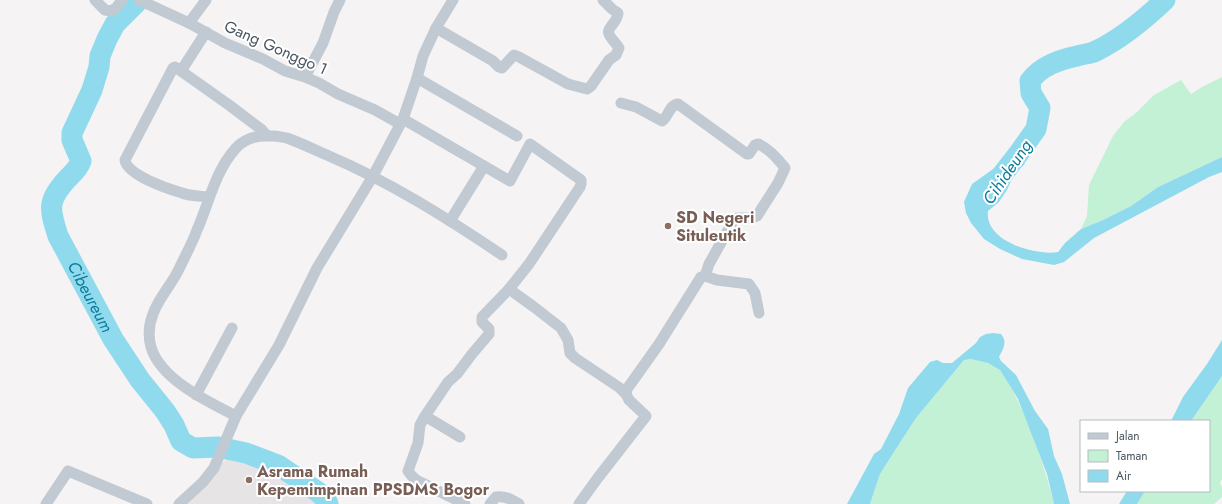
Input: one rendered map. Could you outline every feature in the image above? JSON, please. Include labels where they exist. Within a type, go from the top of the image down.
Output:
[{"type":"street","points":[[94,0],[105,10],[111,11],[116,8],[122,0]]},
{"type":"street","points":[[189,23],[206,0]]},
{"type":"street","points":[[305,77],[323,43],[340,0]]},
{"type":"street","points":[[179,504],[203,482],[214,468],[236,416],[278,344],[316,268],[373,176],[401,121],[417,78],[423,56],[436,28],[453,0]]},
{"type":"street","points":[[436,28],[493,61],[499,67],[502,68],[514,56],[519,57],[568,84],[587,89],[591,86],[609,60],[616,55],[619,48],[609,34],[608,30],[616,22],[618,14],[603,0]]},
{"type":"street","name":"Gang Gonggo 1","points":[[142,1],[189,23],[225,43],[263,59],[285,71],[305,77],[338,94],[401,121],[510,181],[530,144],[581,180],[580,187],[540,245],[530,264],[509,289]]},
{"type":"street","points":[[181,71],[206,32]]},
{"type":"street","points":[[209,197],[183,194],[156,184],[127,167],[125,163],[125,160],[173,68],[175,67],[229,105],[262,130],[267,136]]},
{"type":"street","points":[[417,78],[517,136]]},
{"type":"street","points":[[621,103],[636,108],[662,121],[665,119],[672,106],[678,104],[747,154],[749,154],[755,145],[762,145],[772,152],[776,159],[785,168],[778,183],[757,216],[752,218],[737,218],[732,223],[709,264],[705,276],[701,277],[659,344],[627,389],[626,394]]},
{"type":"street","points":[[236,416],[196,396],[169,374],[161,366],[151,348],[148,336],[153,312],[184,260],[217,176],[236,148],[247,140],[267,136],[277,136],[293,140],[373,176],[450,221],[502,255]]},
{"type":"street","points":[[450,221],[484,166]]},
{"type":"street","points":[[705,276],[717,280],[749,284],[755,293],[760,314]]},
{"type":"street","points":[[465,504],[416,480],[408,471],[418,443],[420,425],[444,386],[457,374],[489,334],[489,329],[482,322],[482,317],[509,289],[561,328],[568,340],[570,353],[575,358],[620,388],[629,400],[646,416],[579,504]]},
{"type":"street","points":[[196,396],[232,328]]},
{"type":"street","points":[[425,416],[460,437]]},
{"type":"street","points":[[46,504],[68,471],[147,504]]},
{"type":"street","points":[[490,504],[496,497],[502,496],[512,499],[519,504]]},
{"type":"shaded area","name":"Asrama Rumah Kepemimpinan PPSDMS Bogor","points":[[230,454],[269,466],[312,493],[323,504],[187,504]]},
{"type":"green space","points":[[1222,77],[1222,157],[1158,187],[1131,206],[1081,229],[1087,216],[1089,185],[1113,136],[1124,122],[1137,112],[1154,95],[1181,80],[1191,94]]},
{"type":"green space","points":[[971,359],[985,362],[999,369],[1009,384],[1023,412],[1035,442],[1054,504],[870,504],[880,474],[916,418],[964,360]]},
{"type":"green space","points":[[1222,376],[1222,479],[1220,483],[1222,487],[1222,497],[1214,504],[1137,504],[1144,492],[1210,492],[1210,420],[1192,420]]},
{"type":"water","points":[[1013,155],[1025,164],[1015,172],[1007,190],[999,202],[988,211],[989,222],[994,231],[1002,238],[1013,244],[1025,249],[1048,253],[1058,252],[1065,243],[1081,229],[1131,206],[1158,187],[1222,157],[1222,172],[1209,177],[1094,238],[1064,262],[1054,265],[1022,259],[1000,249],[984,239],[971,223],[966,213],[964,202],[972,184]]},
{"type":"water","points":[[993,333],[1001,334],[1004,340],[1004,346],[999,357],[1001,361],[1016,375],[1035,411],[1048,429],[1054,456],[1062,474],[1070,504],[1054,504],[1047,474],[1018,399],[1000,370],[988,363],[971,359],[964,360],[916,418],[880,474],[870,504],[847,504],[874,454],[881,449],[899,414],[908,388],[930,362],[937,360],[943,363],[952,363],[976,343],[980,337]]},
{"type":"water","points":[[1222,340],[1222,376],[1192,420],[1172,420],[1183,397]]},
{"type":"water","points":[[1126,492],[1144,492],[1137,504],[1119,504]]},
{"type":"waterway","name":"Cibeureum","points":[[139,0],[115,24],[107,39],[100,56],[99,67],[92,90],[72,133],[72,140],[81,161],[79,166],[61,186],[53,199],[52,211],[58,236],[113,339],[140,380],[165,411],[174,425],[181,441],[193,448],[218,447],[246,453],[278,465],[318,492],[326,499],[328,504]]},
{"type":"waterway","name":"Cihideung","points":[[998,180],[1036,129],[1040,108],[1031,93],[1030,81],[1034,76],[1039,71],[1051,64],[1091,53],[1115,41],[1165,0]]},
{"type":"place","name":"SD Negeri Situleutik","points":[[668,226]]},
{"type":"place","name":"Asrama Rumah Kepemimpinan PPSDMS Bogor","points":[[249,480]]}]
